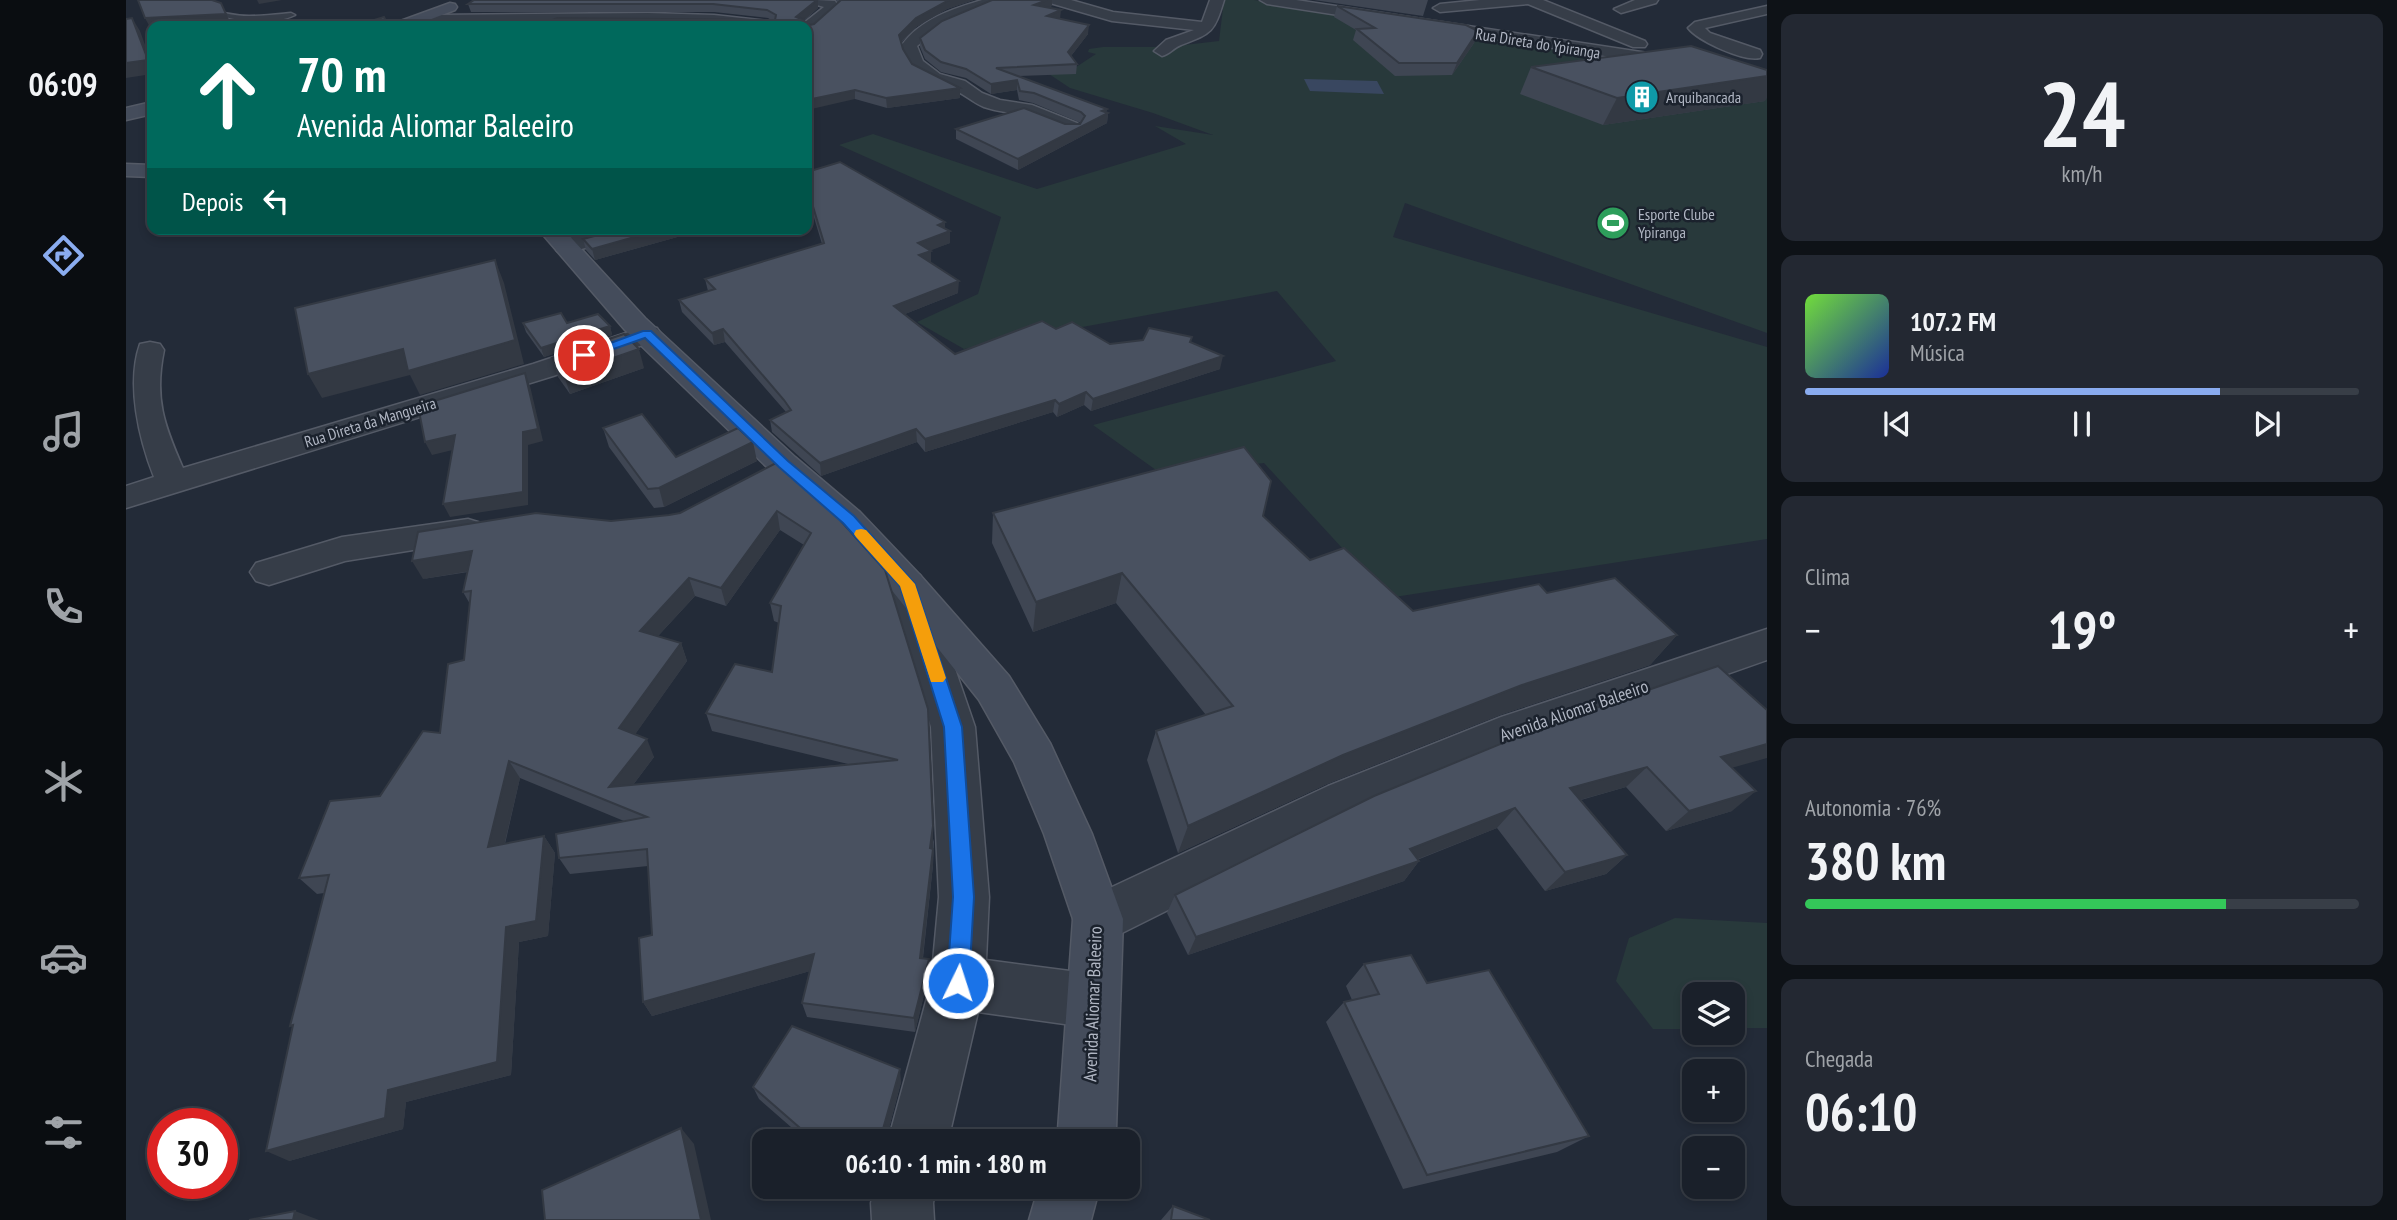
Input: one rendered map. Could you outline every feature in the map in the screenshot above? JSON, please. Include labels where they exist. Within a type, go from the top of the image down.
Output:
[{"type":"main road","points":[[413,21],[465,0]]},
{"type":"main road","points":[[437,21],[450,7]]},
{"type":"main road","points":[[126,114],[147,109]]},
{"type":"main road","points":[[126,170],[147,170]]},
{"type":"main road","name":"Avenida Aliomar Baleeiro","points":[[558,237],[647,334],[767,473],[848,520],[907,584],[994,688],[1034,756],[1068,834],[1098,919],[1090,1089],[1085,1129]]},
{"type":"main road","points":[[1060,1220],[1066,1199]]},
{"type":"street","points":[[998,0],[952,15],[919,35],[909,46],[915,63],[934,78],[959,85],[976,97],[1010,109],[1026,109],[1072,128]]},
{"type":"street","points":[[1055,0],[1112,16],[1207,27]]},
{"type":"street","points":[[1162,51],[1171,43],[1198,34],[1207,27],[1217,0]]},
{"type":"street","name":"Rua Direta do Ypiranga","points":[[1267,0],[1767,76]]},
{"type":"street","points":[[1421,0],[1517,39]]},
{"type":"street","points":[[1440,8],[1530,0],[1676,62],[1761,53]]},
{"type":"street","points":[[1622,9],[1651,0]]},
{"type":"street","points":[[812,31],[832,8],[830,4],[818,1]]},
{"type":"street","points":[[1761,53],[1704,36],[1696,28],[1767,10]]},
{"type":"street","points":[[520,21],[648,18],[730,21]]},
{"type":"street","points":[[558,237],[576,235]]},
{"type":"street","name":"Rua Direta da Mangueira","points":[[126,497],[543,370],[647,334]]},
{"type":"street","points":[[150,351],[142,394],[147,415],[173,483]]},
{"type":"street","points":[[269,572],[342,549],[501,525]]},
{"type":"street","points":[[907,584],[953,727],[964,897],[958,983],[921,1129]]},
{"type":"street","name":"Avenida Aliomar Baleeiro","points":[[1098,919],[1344,800],[1504,735],[1767,644]]},
{"type":"street","points":[[958,983],[1093,1001]]},
{"type":"street","points":[[903,1199],[903,1220]]},
{"type":"lane","points":[[196,0],[201,6],[220,14],[264,17],[291,15]]},
{"type":"lane","points":[[287,21],[297,2]]},
{"type":"shaded area","points":[[1224,0],[1254,0],[1767,80],[1767,333],[1405,203],[1393,237],[1767,347],[1767,539],[1388,598],[1264,463],[1163,475],[1093,425],[1336,361],[1277,291],[964,349],[917,322],[978,294],[1001,217],[839,145],[873,134],[1037,189],[1186,144],[1155,126],[1213,135],[1153,113],[1070,88],[1049,74],[1073,69],[1096,54],[1088,52],[1089,49],[1167,47],[1219,41]]},
{"type":"shaded area","points":[[1675,918],[1767,923],[1767,1028],[1745,1028],[1745,982],[1682,982],[1682,1029],[1653,1029],[1616,981],[1629,938]]},
{"type":"water","points":[[1304,79],[1377,81],[1384,94],[1310,91]]},
{"type":"building","points":[[138,0],[212,0],[221,3],[226,14],[145,18]]},
{"type":"building","points":[[474,0],[817,0],[796,17],[804,21],[551,21],[557,18],[775,20],[776,15],[767,10],[713,4],[468,4]]},
{"type":"building","points":[[841,0],[949,0],[916,18],[899,35],[912,64],[960,88],[886,98],[855,90],[812,99],[814,24]]},
{"type":"building","points":[[992,0],[1047,0],[1034,5],[1061,10],[1047,16],[1089,25],[1068,52],[1077,64],[996,68],[1107,109],[1102,111],[1108,113],[1018,159],[956,129],[1024,108],[1065,124],[1080,124],[1085,116],[1034,93],[1020,91],[1017,80],[991,84],[966,69],[941,62],[925,50],[920,38],[942,21]]},
{"type":"building","points":[[1337,6],[1466,25],[1478,31],[1457,63],[1399,63],[1357,29],[1375,28]]},
{"type":"building","points":[[132,18],[147,60],[126,63],[126,19]]},
{"type":"building","points":[[1691,46],[1767,70],[1767,76],[1617,98],[1531,67]]},
{"type":"building","points":[[840,162],[945,222],[938,225],[950,231],[918,243],[931,251],[919,255],[959,281],[894,306],[955,354],[1042,321],[1056,329],[1072,322],[1110,344],[1143,340],[1149,328],[1192,337],[1190,342],[1223,356],[1093,399],[1086,392],[1059,404],[1055,400],[925,439],[916,429],[820,463],[770,420],[791,410],[723,329],[712,333],[679,300],[715,289],[705,279],[824,243],[812,203],[812,170]]},
{"type":"building","points":[[598,235],[642,235],[592,249],[583,239]]},
{"type":"building","points":[[495,260],[515,340],[408,371],[403,349],[308,374],[295,308]]},
{"type":"building","points":[[561,313],[567,323],[598,314],[610,326],[541,348],[523,323]]},
{"type":"building","points":[[624,334],[639,349],[564,375],[552,358]]},
{"type":"building","points":[[525,373],[538,429],[523,432],[523,492],[443,504],[455,435],[425,442],[418,406]]},
{"type":"building","points":[[642,414],[676,457],[738,428],[753,442],[659,488],[648,489],[603,428]]},
{"type":"building","points":[[1244,447],[1271,481],[1263,516],[1310,560],[1344,548],[1413,611],[1539,584],[1547,593],[1615,578],[1677,635],[1522,685],[1343,755],[1188,826],[1156,731],[1233,706],[1122,573],[1036,602],[993,513]]},
{"type":"building","points":[[776,463],[832,511],[885,570],[928,709],[933,826],[930,848],[933,849],[920,958],[929,959],[914,1018],[802,1003],[814,954],[643,1002],[639,938],[652,935],[647,849],[559,858],[556,834],[647,817],[509,761],[488,847],[544,836],[536,921],[506,927],[497,1062],[388,1090],[385,1118],[266,1151],[293,1025],[290,1026],[329,875],[299,878],[330,801],[380,796],[423,731],[440,733],[448,664],[464,660],[471,591],[463,592],[472,551],[412,561],[418,532],[536,513],[611,521],[680,513]],"holes":[[[777,511],[811,533],[770,603],[781,606],[772,672],[735,664],[706,713],[898,760],[609,787],[647,739],[619,728],[681,643],[640,631],[689,578],[721,588]]]},
{"type":"building","points":[[1718,666],[1767,710],[1767,744],[1721,757],[1756,791],[1689,811],[1647,767],[1570,788],[1627,855],[1565,872],[1515,808],[1410,849],[1419,861],[1196,937],[1175,895],[1374,796],[1549,724]]},
{"type":"building","points":[[1411,955],[1427,983],[1489,970],[1589,1136],[1427,1175],[1344,1002],[1379,994],[1364,964]]},
{"type":"building","points":[[792,1026],[900,1069],[883,1129],[801,1129],[753,1087]]},
{"type":"building","points":[[681,1128],[701,1220],[545,1220],[542,1190]]},
{"type":"building","points":[[1173,1206],[1210,1220],[1171,1220]]},
{"type":"building","points":[[295,1211],[293,1220],[249,1220]]},
{"type":"slow traffic","points":[[861,534],[907,584],[937,678]]},
{"type":"place","name":"Arquibancada","points":[[1642,97]]},
{"type":"place","name":"Esporte Clube Ypiranga","points":[[1613,223]]},
{"type":"route","points":[[584,355],[647,334],[783,464],[848,520],[907,584],[953,727],[964,897],[958,983]]}]
